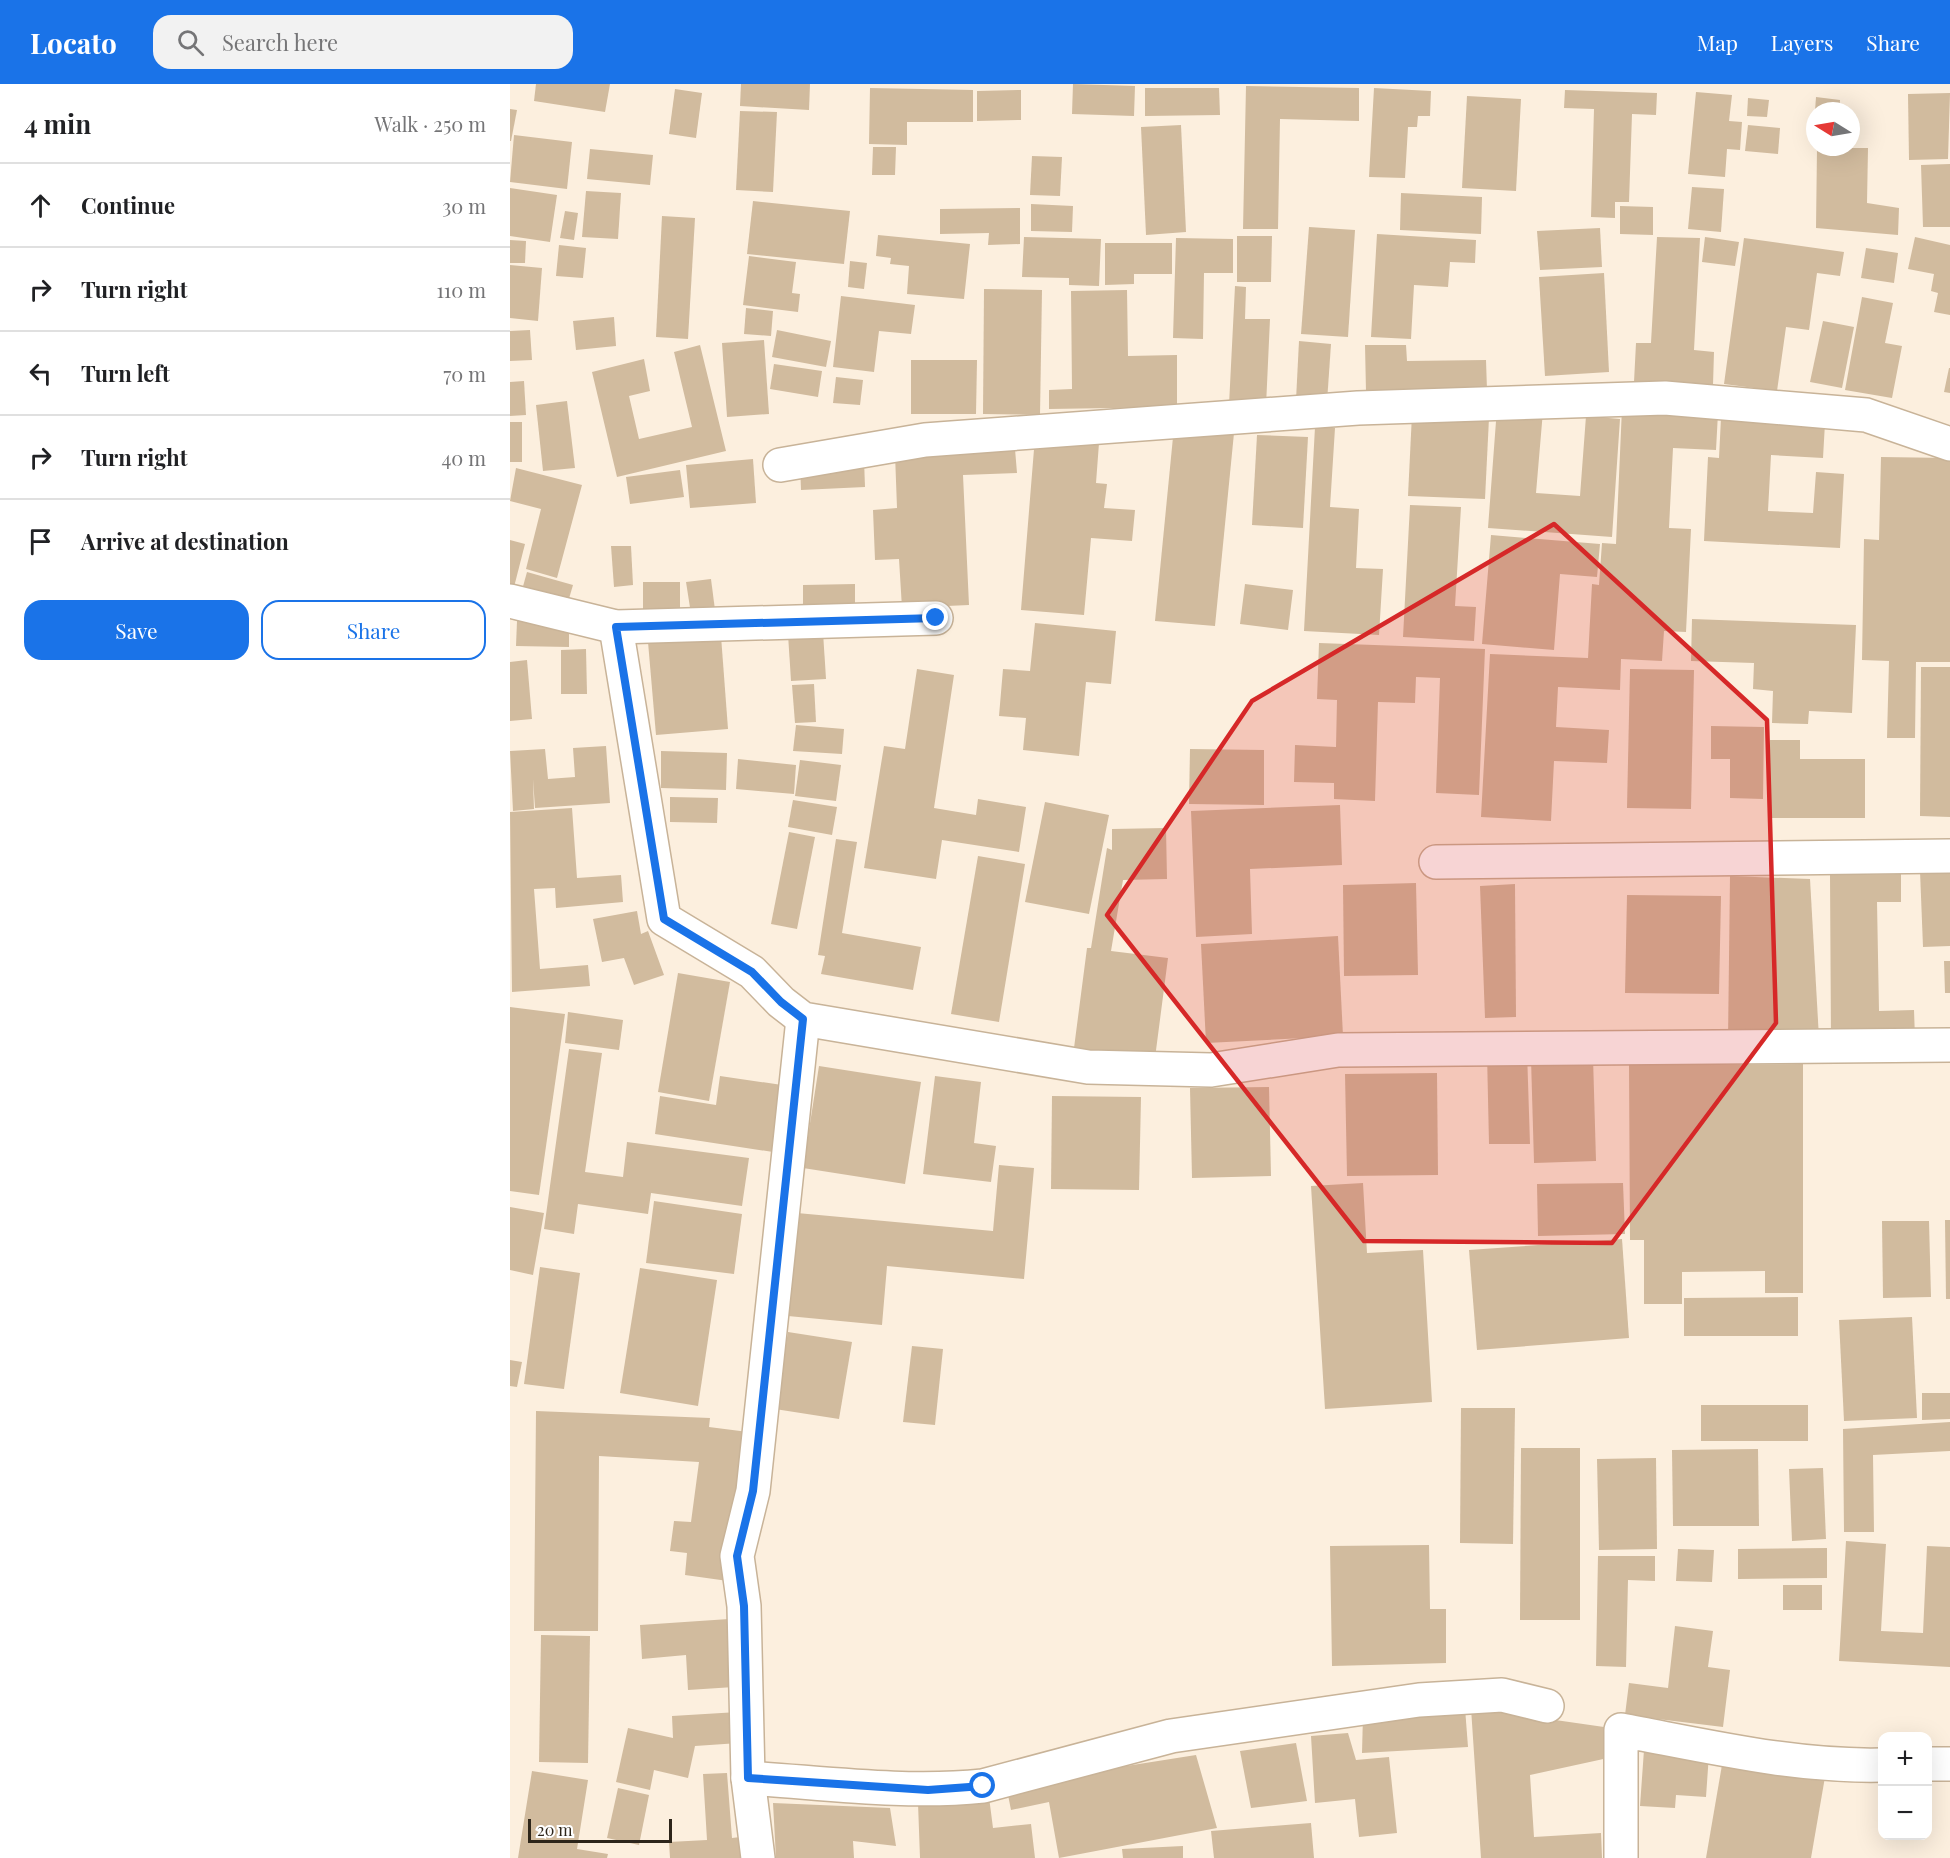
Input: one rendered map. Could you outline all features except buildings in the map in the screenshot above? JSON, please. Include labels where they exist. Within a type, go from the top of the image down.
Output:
[{"type":"street","points":[[780,465],[925,440],[1358,408],[1665,398],[1866,415],[1950,444]]},
{"type":"street","points":[[510,601],[616,627],[936,618]]},
{"type":"street","points":[[616,627],[664,919],[752,972],[781,1002],[803,1019],[1099,1067],[1210,1070],[1338,1050],[1950,1045]]},
{"type":"street","points":[[1436,862],[1950,856]]},
{"type":"street","points":[[758,1858],[748,1778],[744,1606],[737,1556],[753,1491],[803,1019]]},
{"type":"street","points":[[748,1778],[928,1790],[958,1789],[983,1786],[1171,1736],[1419,1700],[1502,1695],[1547,1706]]},
{"type":"street","points":[[1621,1858],[1621,1730],[1734,1751],[1843,1766],[1878,1765]]},
{"type":"street","points":[[1932,1764],[1950,1764]]},
{"type":"highlighted area","points":[[1554,524],[1767,720],[1776,1023],[1612,1243],[1364,1241],[1107,915],[1252,701]]},
{"type":"route","points":[[936,618],[616,627],[664,919],[752,972],[781,1002],[803,1019],[753,1491],[737,1556],[744,1606],[748,1778],[928,1790],[983,1786]]}]
